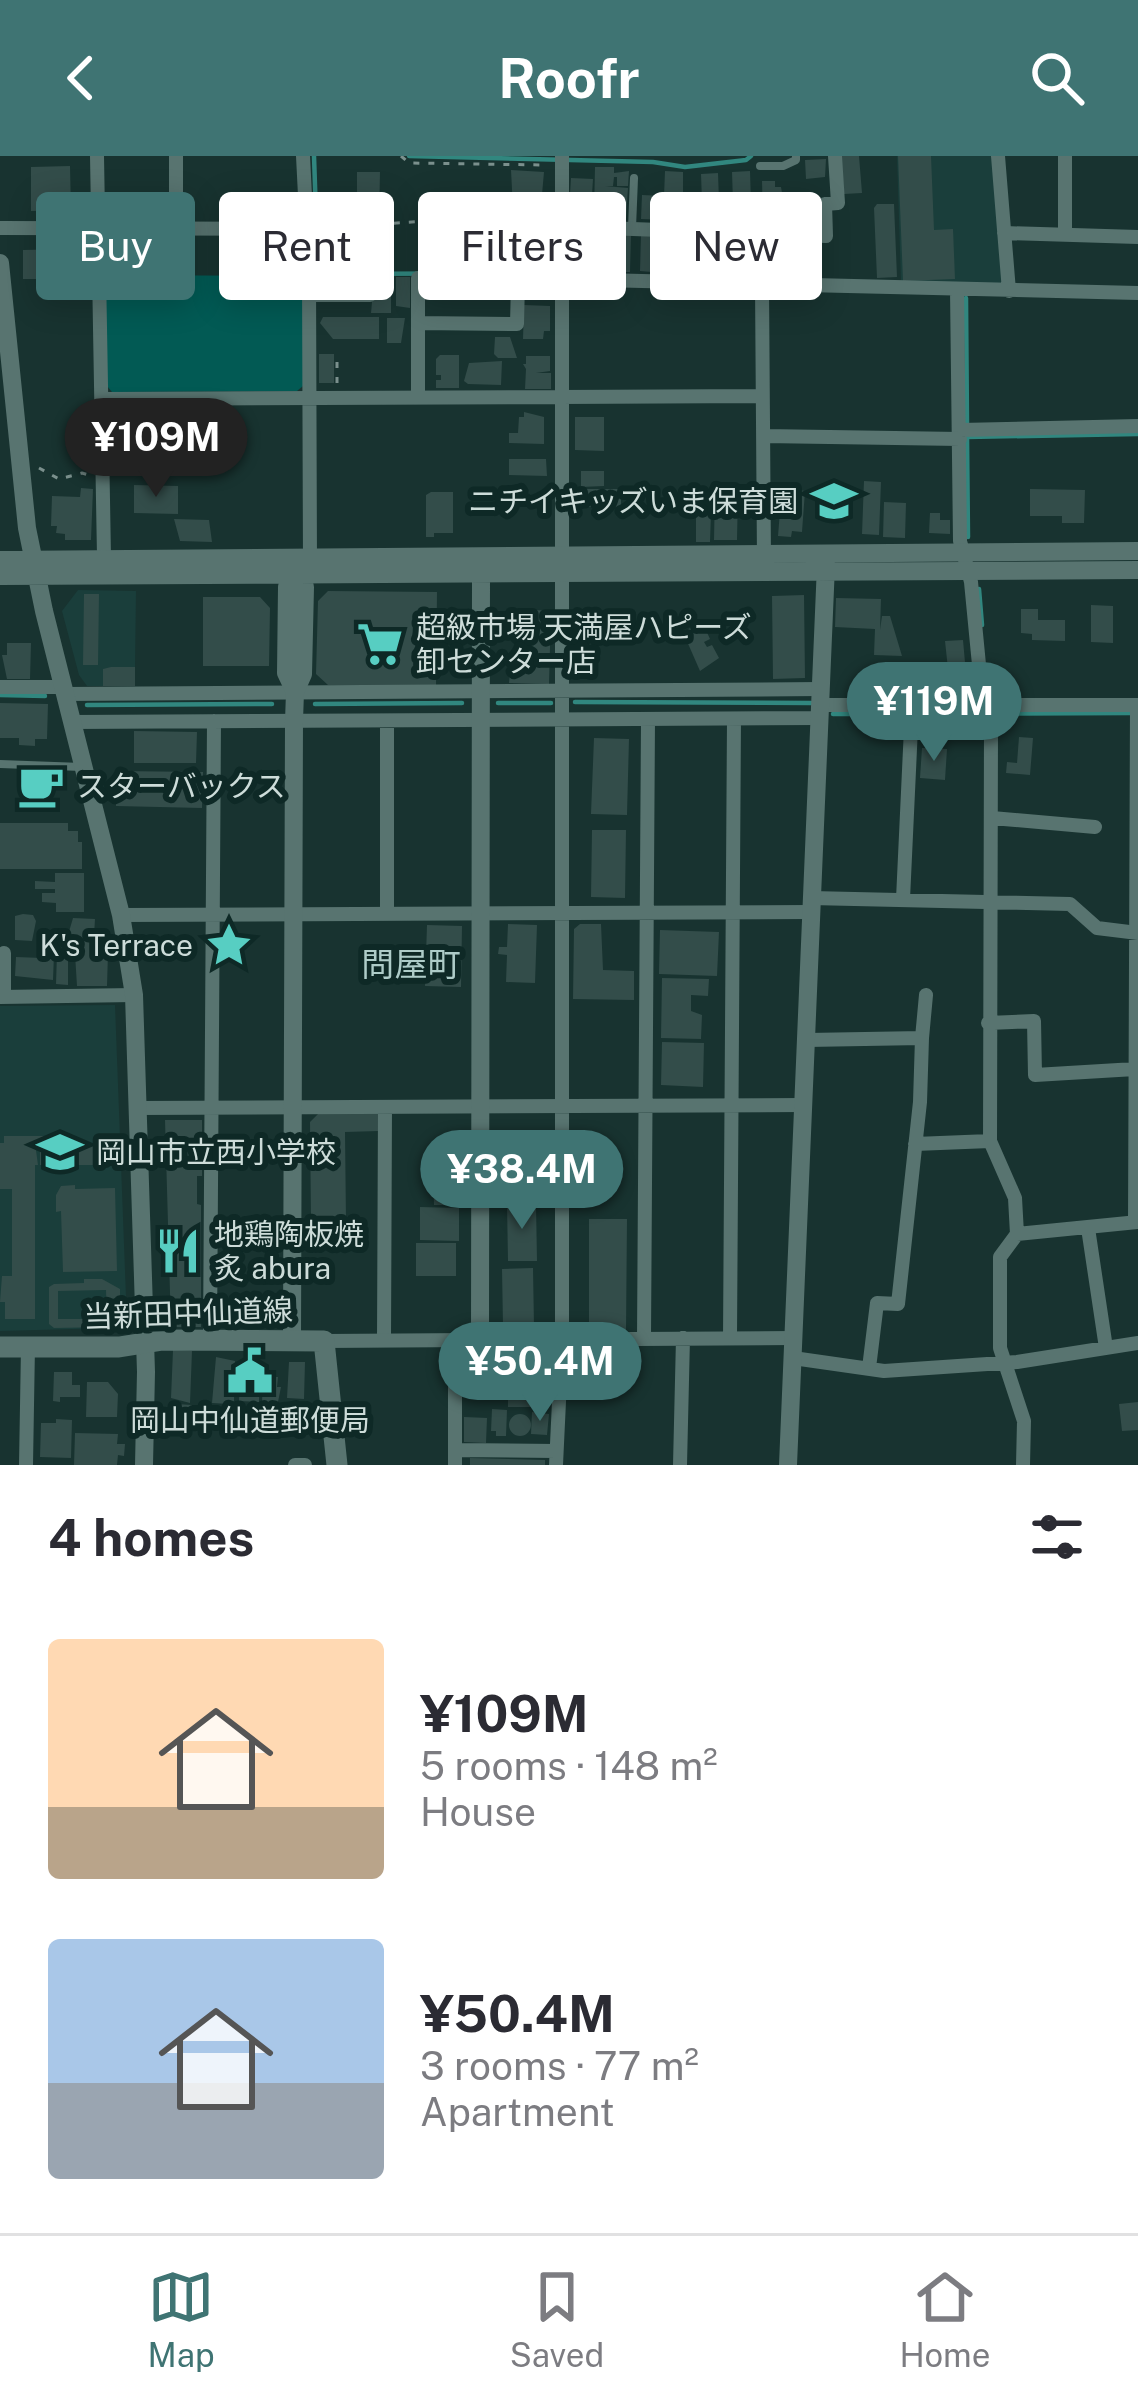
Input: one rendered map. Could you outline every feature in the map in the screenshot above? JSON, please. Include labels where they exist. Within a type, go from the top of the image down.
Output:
[{"type":"main road","name":"当新田中仙道線","points":[[0,1347],[324,1341],[337,1465]]},
{"type":"street","points":[[96,192],[97,156]]},
{"type":"street","points":[[176,156],[176,192]]},
{"type":"street","points":[[303,156],[308,192]]},
{"type":"street","points":[[626,228],[826,236],[825,204],[838,203],[835,156]]},
{"type":"street","points":[[998,156],[1009,291]]},
{"type":"street","points":[[1065,156],[1065,234]]},
{"type":"street","points":[[562,160],[562,192]]},
{"type":"street","points":[[0,228],[36,228]]},
{"type":"street","points":[[1004,232],[1138,237]]},
{"type":"street","points":[[0,263],[35,567],[121,915],[134,995],[145,1342],[144,1465]]},
{"type":"street","points":[[822,287],[1138,293]]},
{"type":"street","points":[[957,290],[963,432],[960,541],[986,709],[992,818],[990,1141],[1015,1198],[1017,1234],[1000,1257],[1000,1348],[1024,1421],[1023,1465]]},
{"type":"street","points":[[99,300],[104,557]]},
{"type":"street","points":[[292,1340],[295,692],[286,673],[287,587],[302,566],[309,300]]},
{"type":"street","points":[[418,300],[418,397]]},
{"type":"street","points":[[418,323],[518,325],[518,300]]},
{"type":"street","points":[[455,1339],[455,1457],[556,1458],[562,1338],[561,300]]},
{"type":"street","points":[[763,300],[764,563]]},
{"type":"street","points":[[103,399],[762,396]]},
{"type":"street","points":[[764,436],[1138,426]]},
{"type":"street","points":[[966,562],[1138,551]]},
{"type":"street","points":[[0,576],[104,557],[482,574],[562,565]]},
{"type":"street","points":[[0,560],[35,567],[966,562],[1138,570]]},
{"type":"street","points":[[788,1465],[826,563]]},
{"type":"street","points":[[480,1339],[482,574]]},
{"type":"street","points":[[0,687],[564,692],[912,712],[1137,709],[1137,1222],[1017,1234]]},
{"type":"street","points":[[71,722],[734,719],[820,704]]},
{"type":"street","points":[[903,899],[912,712]]},
{"type":"street","points":[[730,1338],[734,719]]},
{"type":"street","points":[[644,1338],[648,720]]},
{"type":"street","points":[[210,1340],[214,721]]},
{"type":"street","points":[[387,721],[387,913]]},
{"type":"street","points":[[992,818],[1095,827]]},
{"type":"street","points":[[121,915],[733,912],[903,899],[1070,904],[1096,928],[1137,933]]},
{"type":"street","points":[[4,953],[2,997],[134,995]]},
{"type":"street","points":[[869,1368],[877,1303],[898,1304],[926,995]]},
{"type":"street","points":[[988,1023],[1034,1021],[1035,1075],[1136,1079]]},
{"type":"street","points":[[807,1040],[922,1038]]},
{"type":"street","points":[[138,1108],[803,1105]]},
{"type":"street","points":[[384,1341],[386,1107]]},
{"type":"street","points":[[915,1144],[990,1141]]},
{"type":"street","points":[[1088,1228],[1106,1348]]},
{"type":"street","points":[[680,1465],[683,1338]]},
{"type":"street","points":[[324,1341],[730,1338],[869,1368],[1004,1363],[1138,1343]]},
{"type":"street","points":[[26,1465],[28,1346]]},
{"type":"street","points":[[295,1465],[305,1465]]},
{"type":"lane","points":[[760,166],[783,166],[796,156]]},
{"type":"lane","points":[[632,228],[634,178]]},
{"type":"lane","points":[[0,764],[83,767]]},
{"type":"path","points":[[401,156],[410,163],[562,160]]},
{"type":"path","points":[[337,354],[337,397]]},
{"type":"path","points":[[39,468],[59,479],[82,473],[104,476]]},
{"type":"shaded area","points":[[897,156],[994,156],[1002,285],[901,282]]},
{"type":"shaded area","points":[[195,275],[219,276],[219,300],[303,300],[303,386],[297,391],[112,392],[107,386],[104,300],[195,300]]},
{"type":"shaded area","points":[[78,590],[136,591],[135,667],[104,669],[103,686],[87,686],[79,675],[62,611]]},
{"type":"shaded area","name":"岡山市立西小学校","points":[[115,1005],[126,1297],[118,1321],[111,1328],[0,1331],[0,1006]]},
{"type":"building","points":[[841,156],[859,156],[862,193],[844,194]]},
{"type":"building","points":[[898,156],[931,156],[934,230],[953,229],[955,279],[903,281]]},
{"type":"building","points":[[826,159],[825,177],[806,179],[805,160]]},
{"type":"building","points":[[70,166],[71,192],[36,192],[36,211],[31,211],[31,167]]},
{"type":"building","points":[[595,167],[614,167],[614,173],[629,171],[628,186],[617,186],[614,177],[613,186],[605,186],[628,188],[626,219],[626,192],[594,192]]},
{"type":"building","points":[[511,170],[544,172],[542,192],[512,192]]},
{"type":"building","points":[[665,171],[683,172],[683,192],[664,192]]},
{"type":"building","points":[[750,171],[751,192],[733,192],[732,172]]},
{"type":"building","points":[[357,172],[380,172],[380,192],[357,192]]},
{"type":"building","points":[[718,173],[719,192],[702,192],[701,174]]},
{"type":"building","points":[[571,178],[593,179],[592,192],[570,192]]},
{"type":"building","points":[[762,181],[775,181],[782,192],[762,192]]},
{"type":"building","points":[[642,195],[650,195],[650,219],[641,219]]},
{"type":"building","points":[[877,204],[894,204],[897,277],[877,278]]},
{"type":"building","points":[[626,235],[631,235],[630,272],[626,272]]},
{"type":"building","points":[[641,235],[650,236],[650,272],[640,271]]},
{"type":"building","points":[[23,250],[36,250],[36,279],[23,279]]},
{"type":"building","points":[[396,277],[410,277],[410,308],[396,306]]},
{"type":"building","points":[[391,300],[391,313],[371,313],[372,302]]},
{"type":"building","points":[[524,305],[550,306],[550,331],[544,331],[543,339],[523,339]]},
{"type":"building","points":[[323,317],[379,317],[379,339],[333,339],[320,323]]},
{"type":"building","points":[[387,318],[405,318],[401,343],[387,343]]},
{"type":"building","points":[[495,337],[510,337],[517,358],[498,358]]},
{"type":"building","points":[[319,354],[334,354],[334,383],[319,383]]},
{"type":"building","points":[[440,355],[459,355],[459,388],[436,388],[436,380],[441,380],[436,375]]},
{"type":"building","points":[[526,356],[550,356],[550,371],[536,373],[551,373],[551,389],[525,389]]},
{"type":"building","points":[[502,361],[501,385],[464,381],[469,363]]},
{"type":"building","points":[[524,412],[544,417],[544,444],[509,443],[509,433],[518,433]]},
{"type":"building","points":[[575,417],[604,417],[604,451],[575,450]]},
{"type":"building","points":[[509,459],[546,459],[547,476],[509,475]]},
{"type":"building","points":[[581,471],[604,471],[604,486],[581,487]]},
{"type":"building","points":[[864,481],[881,482],[879,535],[862,534]]},
{"type":"building","points":[[825,484],[843,485],[842,517],[824,516]]},
{"type":"building","points":[[134,485],[178,486],[178,514],[134,513]]},
{"type":"building","points":[[771,486],[805,491],[802,532],[778,536],[780,511]]},
{"type":"building","points":[[81,488],[93,489],[91,540],[65,540],[65,534],[56,533],[57,526],[51,526],[52,496],[80,497]]},
{"type":"building","points":[[577,489],[621,489],[621,507],[577,507]]},
{"type":"building","points":[[1030,489],[1085,490],[1084,523],[1062,523],[1062,516],[1030,516]]},
{"type":"building","points":[[715,491],[738,491],[737,540],[714,540]]},
{"type":"building","points":[[453,492],[453,533],[426,537],[426,495]]},
{"type":"building","points":[[884,502],[906,503],[905,538],[883,537]]},
{"type":"building","points":[[696,512],[711,513],[710,542],[696,542]]},
{"type":"building","points":[[930,513],[950,520],[950,534],[929,533]]},
{"type":"building","points":[[174,519],[209,520],[212,542],[180,541]]},
{"type":"building","points":[[328,591],[437,592],[436,686],[328,685],[316,674],[318,601]]},
{"type":"building","points":[[84,594],[99,594],[98,665],[83,665]]},
{"type":"building","points":[[804,595],[805,678],[773,679],[772,596]]},
{"type":"building","points":[[203,597],[260,597],[270,608],[269,666],[203,666]]},
{"type":"building","points":[[836,598],[881,599],[880,630],[882,616],[890,616],[902,656],[874,655],[875,629],[835,627]]},
{"type":"building","points":[[1091,605],[1113,606],[1113,643],[1091,642]]},
{"type":"building","points":[[517,609],[551,611],[549,684],[509,683],[510,672],[515,672]]},
{"type":"building","points":[[1021,609],[1038,609],[1038,620],[1065,620],[1065,641],[1032,640],[1032,634],[1021,633]]},
{"type":"building","points":[[696,625],[699,631],[705,628],[710,639],[704,642],[707,647],[712,645],[719,658],[700,671],[686,639],[691,636],[687,630]]},
{"type":"building","points":[[963,640],[968,696],[951,697],[945,641]]},
{"type":"building","points":[[7,643],[31,643],[30,679],[7,679],[2,655],[7,655]]},
{"type":"building","points":[[135,667],[135,686],[103,686],[103,669]]},
{"type":"building","points":[[0,703],[48,704],[47,739],[35,739],[35,746],[19,745],[19,738],[0,738]]},
{"type":"building","points":[[134,731],[197,732],[196,763],[134,763]]},
{"type":"building","points":[[1019,737],[1033,738],[1030,775],[1006,773],[1007,762],[1017,763]]},
{"type":"building","points":[[594,738],[629,739],[627,815],[591,814]]},
{"type":"building","points":[[922,748],[947,749],[945,780],[920,778]]},
{"type":"building","points":[[39,763],[44,763],[44,772],[55,772],[54,795],[19,794],[20,771],[39,772]]},
{"type":"building","points":[[116,771],[203,772],[202,808],[116,806]]},
{"type":"building","points":[[0,823],[68,823],[68,831],[78,831],[78,842],[82,842],[82,869],[0,869]]},
{"type":"building","points":[[592,830],[626,830],[625,898],[591,897]]},
{"type":"building","points":[[55,873],[84,873],[84,912],[56,912],[56,903],[42,902],[42,893],[55,893],[55,889],[35,889],[35,881],[55,882]]},
{"type":"building","points":[[33,915],[36,921],[32,941],[15,940],[15,916]]},
{"type":"building","points":[[73,918],[95,919],[93,952],[108,953],[107,986],[77,986],[75,954],[81,951],[73,951],[74,935],[68,935]]},
{"type":"building","points":[[508,924],[537,925],[535,983],[506,982],[507,955],[498,954],[499,947],[507,947]]},
{"type":"building","points":[[580,924],[601,924],[603,970],[634,971],[634,1000],[573,999],[574,929]]},
{"type":"building","points":[[427,925],[462,926],[461,987],[425,986]]},
{"type":"building","points":[[660,930],[719,932],[717,976],[659,974]]},
{"type":"building","points":[[57,953],[68,953],[68,985],[56,984]]},
{"type":"building","points":[[42,954],[54,954],[53,980],[15,976],[16,957],[42,958]]},
{"type":"building","points":[[662,978],[709,979],[708,996],[691,995],[691,1011],[702,1015],[701,1039],[661,1038]]},
{"type":"building","points":[[662,1042],[704,1043],[703,1087],[661,1085]]},
{"type":"building","points":[[378,1110],[379,1131],[345,1132],[346,1221],[311,1221],[310,1122],[321,1111]]},
{"type":"building","points":[[165,1120],[202,1120],[202,1176],[197,1176],[201,1327],[171,1327]]},
{"type":"building","points":[[4,1136],[48,1136],[48,1143],[110,1143],[110,1165],[40,1165],[40,1143],[35,1143],[35,1319],[5,1319],[5,1302],[0,1302],[2,1276],[12,1276],[12,1189],[0,1189]]},
{"type":"building","points":[[433,1173],[459,1173],[460,1205],[434,1205]]},
{"type":"building","points":[[75,1185],[75,1189],[115,1188],[117,1271],[63,1272],[56,1195],[61,1186]]},
{"type":"building","points":[[507,1204],[536,1204],[537,1261],[508,1261]]},
{"type":"building","points":[[420,1207],[459,1208],[459,1241],[420,1240]]},
{"type":"building","points":[[589,1219],[627,1219],[626,1332],[589,1332]]},
{"type":"building","points":[[416,1243],[456,1243],[456,1276],[416,1276]]},
{"type":"building","points":[[533,1268],[534,1326],[503,1326],[502,1269]]},
{"type":"building","points":[[84,1279],[102,1279],[120,1289],[120,1298],[114,1298],[115,1322],[111,1327],[54,1328],[49,1324],[49,1287],[84,1283]],"holes":[[[106,1290],[107,1319],[58,1319],[58,1291]]]},
{"type":"building","points":[[173,1350],[192,1351],[190,1403],[171,1398]]},
{"type":"building","points":[[216,1357],[235,1361],[234,1401],[229,1404],[212,1403]]},
{"type":"building","points":[[485,1358],[485,1381],[461,1380],[462,1360]]},
{"type":"building","points":[[491,1358],[523,1359],[517,1365],[516,1387],[490,1386]]},
{"type":"building","points":[[240,1360],[260,1361],[259,1402],[239,1401]]},
{"type":"building","points":[[289,1362],[305,1362],[304,1399],[287,1398]]},
{"type":"building","points":[[54,1372],[72,1372],[72,1385],[80,1385],[80,1397],[53,1401]]},
{"type":"building","points":[[263,1377],[278,1377],[278,1402],[262,1402]]},
{"type":"building","points":[[87,1382],[108,1382],[118,1394],[117,1417],[86,1417]]},
{"type":"building","points":[[508,1391],[537,1395],[537,1407],[508,1407]]},
{"type":"building","points":[[1138,1402],[1138,1430],[1122,1431],[1119,1404]]},
{"type":"building","points":[[176,1404],[192,1405],[191,1429],[175,1428]]},
{"type":"building","points":[[492,1409],[507,1410],[506,1436],[491,1431]]},
{"type":"building","points":[[532,1412],[549,1414],[547,1435],[531,1434]]},
{"type":"building","points":[[520,1414],[531,1425],[520,1436],[509,1425]]},
{"type":"building","points":[[464,1417],[487,1418],[486,1443],[464,1442]]},
{"type":"building","points":[[56,1419],[72,1420],[71,1458],[40,1457],[41,1423],[56,1423]]},
{"type":"building","points":[[75,1433],[118,1434],[117,1444],[125,1444],[124,1456],[118,1455],[117,1465],[74,1465]]},
{"type":"building","points":[[470,1458],[545,1460],[545,1465],[470,1465]]},
{"type":"waterway","points":[[314,156],[318,274],[418,274]]},
{"type":"waterway","points":[[409,156],[653,162],[685,167],[751,156]]},
{"type":"waterway","points":[[966,298],[967,424]]},
{"type":"waterway","points":[[967,437],[1138,434]]},
{"type":"waterway","points":[[967,436],[968,537]]},
{"type":"waterway","points":[[979,589],[982,625]]},
{"type":"waterway","points":[[0,695],[45,696]]},
{"type":"waterway","points":[[575,702],[811,703]]},
{"type":"waterway","points":[[315,704],[462,703]]},
{"type":"waterway","points":[[498,703],[551,703]]},
{"type":"waterway","points":[[87,705],[272,704]]},
{"type":"waterway","points":[[917,714],[1133,713]]},
{"type":"waterway","points":[[833,714],[905,714]]},
{"type":"place","name":"ニチイキッズいま保育園","points":[[834,501]]},
{"type":"place","name":"超級市場 天満屋ハピーズ 卸センター店","points":[[380,644]]},
{"type":"place","name":"スターバックス","points":[[41,786]]},
{"type":"place","name":"K's Terrace","points":[[229,945]]},
{"type":"place","name":"岡山市立西小学校","points":[[60,1152]]},
{"type":"place","name":"地鶏陶板焼 炙 abura","points":[[178,1251]]},
{"type":"place","name":"岡山中仙道郵便局","points":[[250,1371]]},
{"type":"district","name":"問屋町","points":[[411,964]]}]
